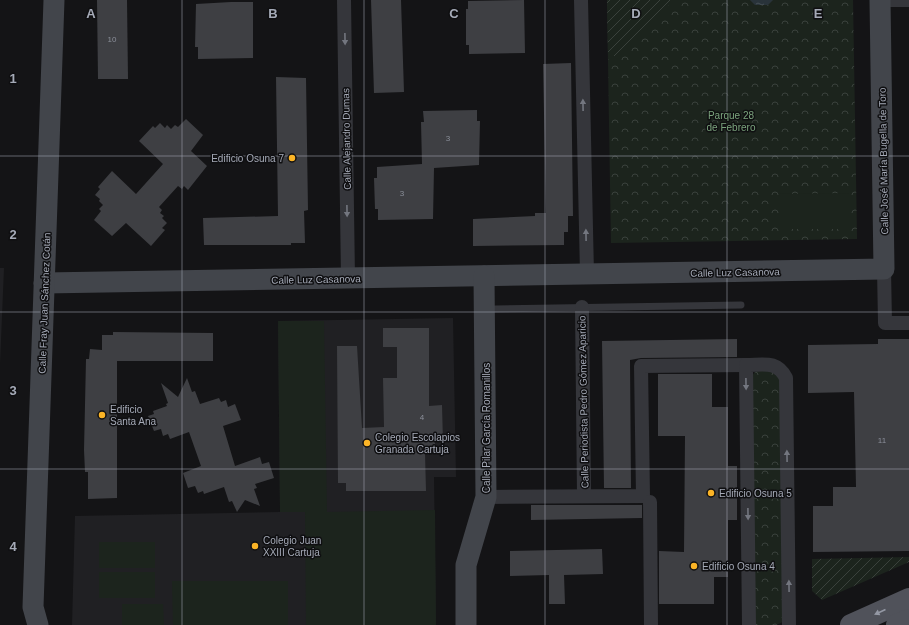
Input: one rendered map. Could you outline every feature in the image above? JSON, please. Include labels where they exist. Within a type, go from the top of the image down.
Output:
[{"type":"main road","points":[[851,625],[909,599]]},
{"type":"main road","points":[[897,625],[909,620]]},
{"type":"street","name":"Calle Fray Juan Sánchez Cotán","points":[[33,619],[54,0]]},
{"type":"street","name":"Calle Alejandro Dumas","points":[[344,0],[348,278]]},
{"type":"street","points":[[581,0],[587,274]]},
{"type":"street","points":[[880,0],[909,0]]},
{"type":"street","name":"Calle José María Bugella de Toro","points":[[880,0],[885,323],[909,323]]},
{"type":"street","name":"Calle Luz Casanova","points":[[44,283],[884,269]]},
{"type":"street","name":"Calle Pilar García Romanillos","points":[[466,625],[466,565],[486,497],[484,276]]},
{"type":"street","name":"Calle Periodista Pedro Gómez Aparicio","points":[[582,307],[584,496]]},
{"type":"street","points":[[746,365],[749,625]]},
{"type":"street","points":[[652,625],[641,366],[775,365],[782,370],[786,378],[790,625]]},
{"type":"street","points":[[486,497],[584,496],[646,499]]},
{"type":"lane","points":[[495,309],[741,305]]},
{"type":"shaded area","points":[[0,268],[4,268],[0,364]]},
{"type":"shaded area","points":[[453,318],[456,477],[434,477],[436,625],[72,625],[75,516],[280,512],[278,321]]},
{"type":"green space","name":"Parque 28 de Febrero","points":[[607,0],[853,0],[857,239],[611,243]]},
{"type":"green space","points":[[607,0],[670,0],[670,4],[617,56],[608,56]]},
{"type":"green space","points":[[849,193],[849,229],[779,229],[779,194]]},
{"type":"green space","points":[[278,321],[324,321],[327,512],[435,510],[436,625],[306,625],[305,512],[280,512]]},
{"type":"green space","points":[[756,371],[775,371],[782,378],[785,621],[776,625],[754,625],[751,377]]},
{"type":"green space","points":[[99,542],[155,542],[155,568],[99,568]]},
{"type":"green space","points":[[909,557],[909,562],[822,600],[812,591],[812,559]]},
{"type":"green space","points":[[99,572],[155,572],[155,598],[99,598]]},
{"type":"green space","points":[[172,581],[288,581],[288,625],[173,625]]},
{"type":"green space","points":[[122,604],[163,604],[164,625],[122,625]]},
{"type":"water","points":[[750,0],[773,0],[768,5],[755,5]]},
{"type":"building","points":[[97,0],[127,0],[128,79],[98,79]]},
{"type":"building","points":[[371,0],[401,0],[404,92],[374,93]]},
{"type":"building","points":[[524,0],[525,53],[469,54],[469,45],[466,45],[466,9],[468,9],[468,1]]},
{"type":"building","points":[[253,2],[253,58],[198,59],[198,47],[195,47],[196,4]]},
{"type":"building","points":[[571,63],[573,216],[568,216],[568,232],[564,232],[564,245],[473,246],[473,219],[535,216],[535,213],[546,213],[543,64]]},
{"type":"building","name":"Edificio Osuna 7","points":[[276,77],[306,78],[308,210],[304,211],[305,243],[291,243],[291,245],[204,245],[203,218],[278,216]]},
{"type":"building","points":[[477,110],[477,121],[480,121],[479,165],[434,168],[433,219],[378,220],[378,209],[375,209],[374,178],[377,178],[377,167],[422,164],[421,122],[424,122],[423,111]]},
{"type":"building","points":[[186,119],[203,135],[191,151],[207,166],[188,190],[184,186],[182,189],[178,186],[159,207],[162,210],[160,213],[164,216],[162,218],[167,223],[162,228],[165,230],[151,246],[126,223],[112,236],[94,220],[101,211],[99,209],[103,205],[99,201],[100,199],[95,195],[100,189],[98,187],[112,171],[136,194],[163,164],[139,141],[153,126],[155,128],[160,123],[165,128],[167,125],[171,129],[175,125],[178,127]]},
{"type":"building","points":[[383,328],[429,328],[429,406],[442,405],[443,442],[435,442],[435,453],[425,453],[426,491],[346,491],[346,483],[338,483],[337,346],[357,346],[362,428],[384,427],[383,378],[397,378],[397,347],[383,347]]},
{"type":"building","name":"Edificio Santa Ana","points":[[113,332],[213,333],[213,361],[117,361],[117,498],[88,499],[88,472],[85,472],[84,450],[86,359],[89,359],[90,349],[102,350],[102,335],[113,335]]},
{"type":"building","points":[[737,339],[737,357],[641,358],[630,360],[631,488],[604,488],[602,341]]},
{"type":"building","points":[[878,339],[909,339],[909,551],[813,552],[813,506],[833,506],[833,487],[856,487],[854,392],[808,393],[808,345],[878,344]]},
{"type":"building","points":[[658,374],[712,374],[712,407],[728,407],[728,466],[737,466],[737,520],[728,520],[728,577],[714,577],[714,604],[659,604],[659,551],[684,552],[685,436],[658,436]]},
{"type":"building","points":[[187,378],[192,392],[195,391],[200,404],[219,398],[221,402],[226,400],[228,407],[235,404],[241,420],[223,426],[235,466],[260,457],[262,464],[269,462],[274,478],[255,484],[257,488],[254,489],[260,506],[245,500],[237,512],[232,501],[229,502],[224,487],[204,494],[203,491],[198,493],[195,486],[188,488],[183,473],[201,466],[189,432],[170,439],[168,434],[163,436],[161,429],[154,431],[148,416],[154,414],[153,411],[167,406],[166,404],[168,403],[161,383],[178,397]]},
{"type":"building","points":[[531,505],[642,505],[642,518],[531,520]]},
{"type":"building","points":[[602,549],[603,574],[564,575],[565,604],[549,604],[549,575],[510,576],[510,551]]},
{"type":"place","name":"Edificio Osuna 7","points":[[292,158]]},
{"type":"place","name":"Edificio Santa Ana","points":[[102,415]]},
{"type":"place","name":"Colegio Escolapios Granada Cartuja","points":[[367,443]]},
{"type":"place","name":"Edificio Osuna 5","points":[[711,493]]},
{"type":"place","name":"Colegio Juan XXIII Cartuja","points":[[255,546]]},
{"type":"place","name":"Edificio Osuna 4","points":[[694,566]]}]
